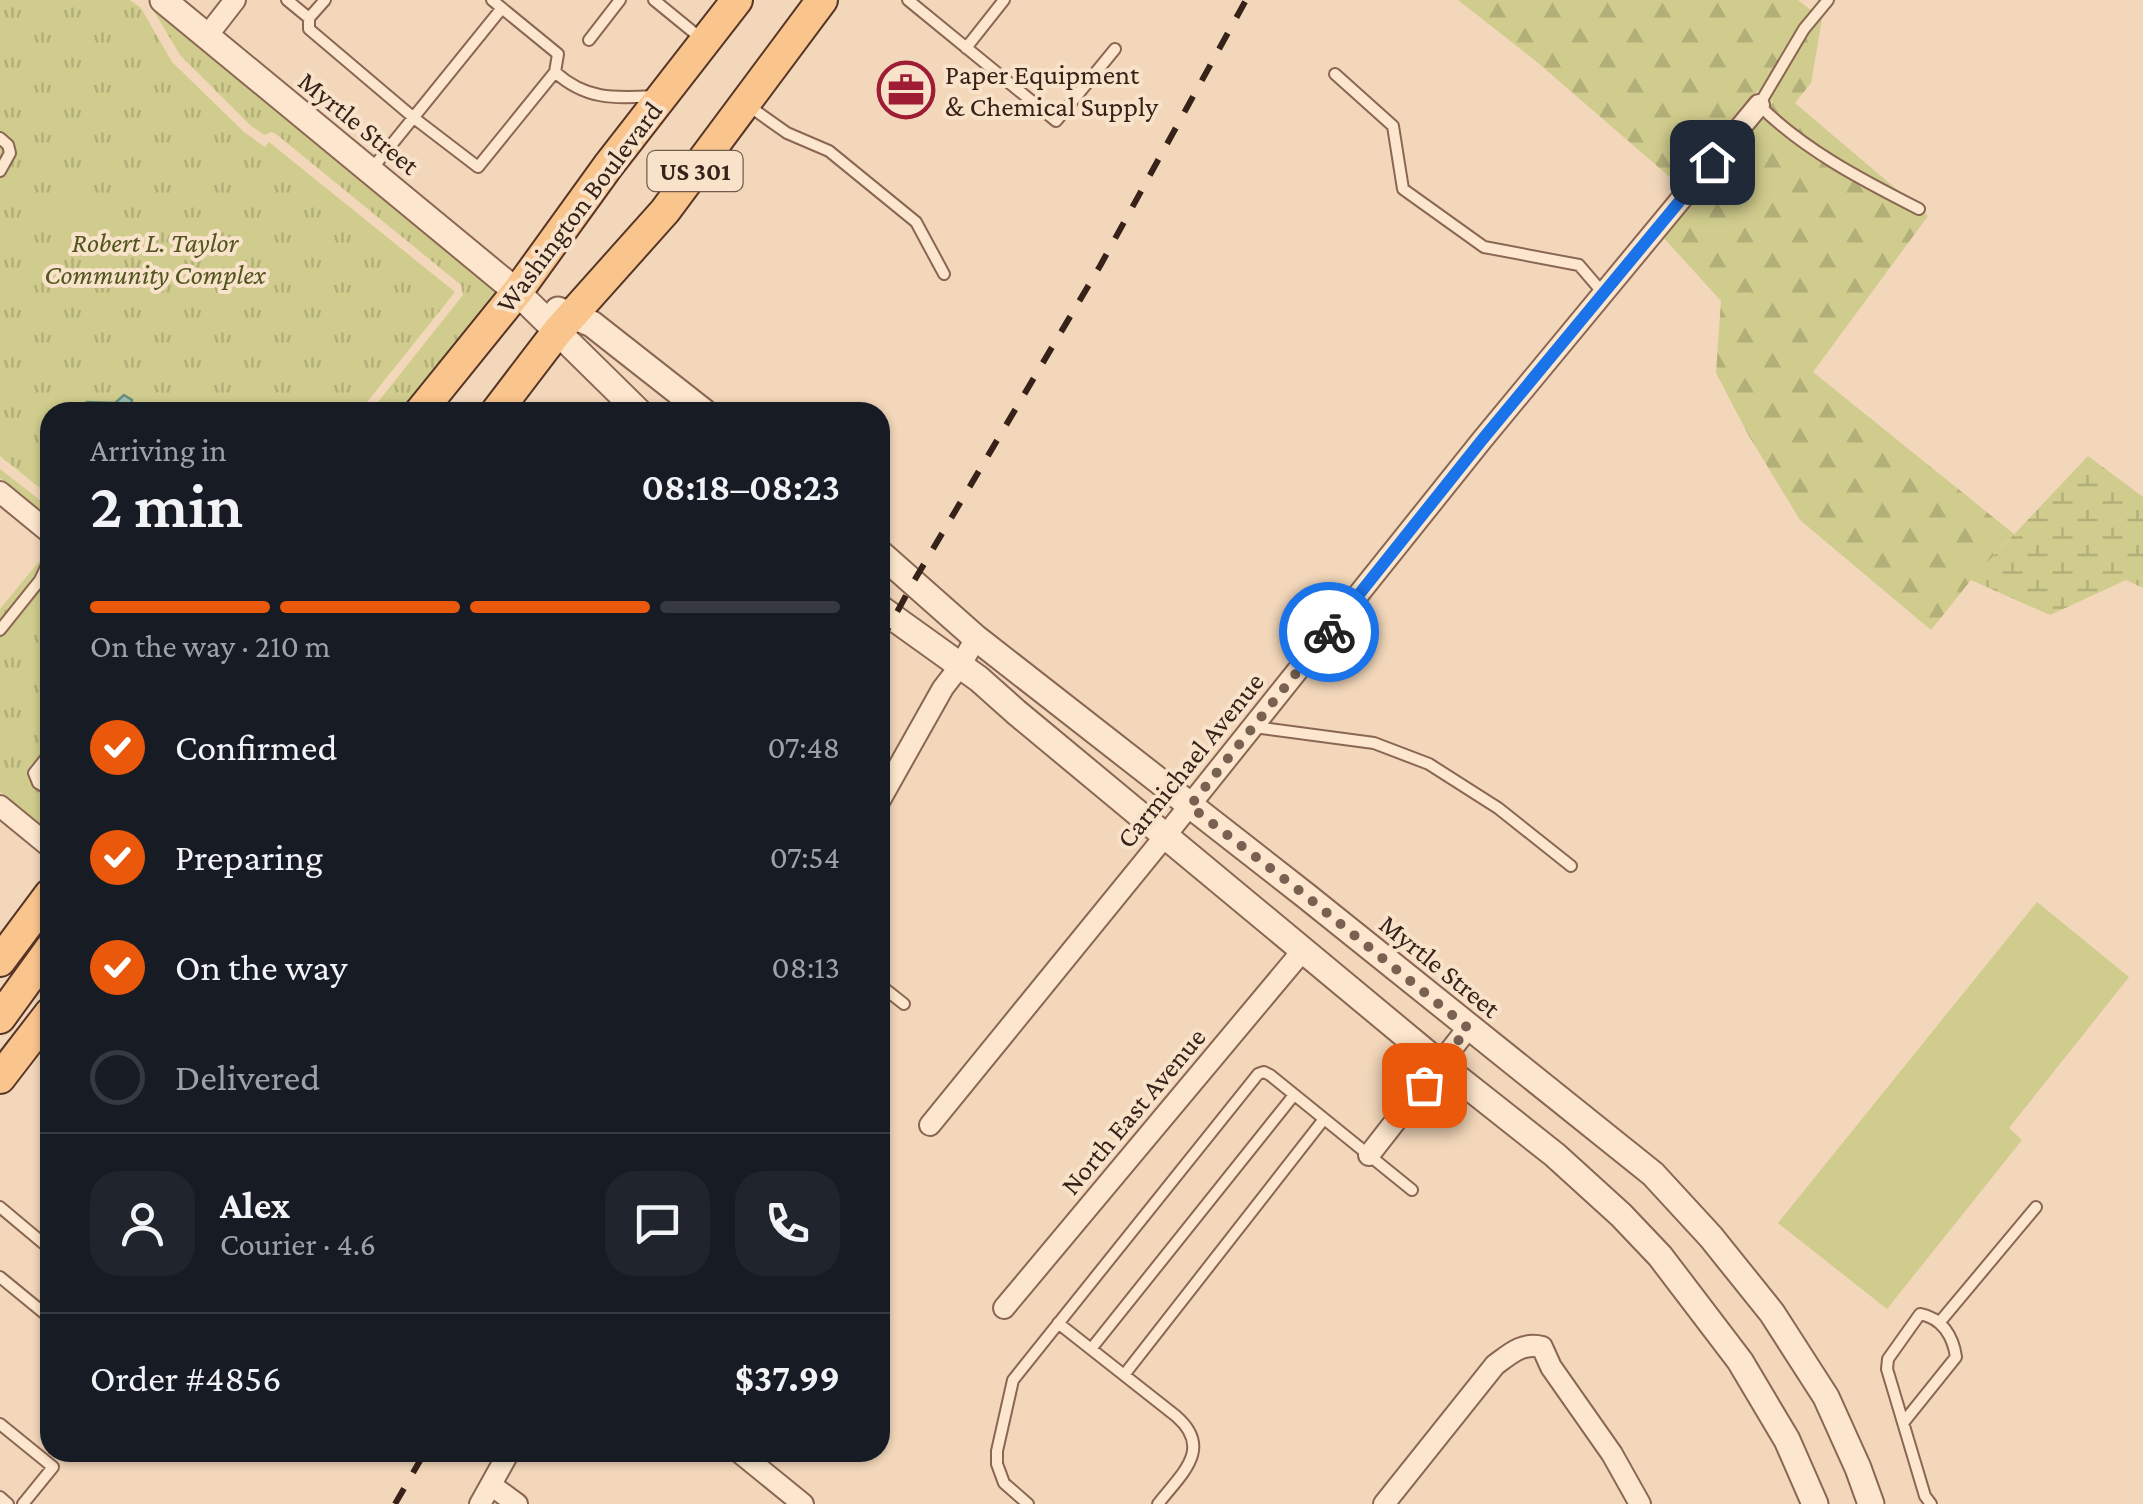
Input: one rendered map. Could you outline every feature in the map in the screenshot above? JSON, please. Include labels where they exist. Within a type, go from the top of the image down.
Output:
[{"type":"main road","name":"Washington Boulevard","points":[[428,402],[517,292],[736,0]]},
{"type":"main road","name":"Washington Boulevard","points":[[504,402],[564,323],[665,211],[822,0]]},
{"type":"main road","points":[[0,961],[40,907]]},
{"type":"main road","points":[[0,1018],[40,963]]},
{"type":"main road","points":[[0,1078],[40,1026]]},
{"type":"street","name":"Myrtle Street","points":[[163,0],[517,292],[564,323],[630,402]]},
{"type":"street","points":[[207,36],[235,0]]},
{"type":"street","name":"Carmichael Avenue","points":[[930,1125],[1482,440],[1759,105]]},
{"type":"street","name":"Myrtle Street","points":[[564,323],[592,324],[691,402]]},
{"type":"street","points":[[0,492],[40,526]]},
{"type":"street","name":"Myrtle Street","points":[[890,562],[976,638],[1653,1174],[1712,1237],[1772,1312],[1826,1397],[1871,1504]]},
{"type":"street","points":[[890,615],[979,679],[1588,1183],[1660,1256],[1740,1361],[1787,1440],[1814,1504]]},
{"type":"street","points":[[890,782],[976,638]]},
{"type":"street","points":[[0,806],[40,839]]},
{"type":"street","name":"North East Avenue","points":[[1004,1308],[1304,949]]},
{"type":"street","points":[[1369,1155],[1468,1028]]},
{"type":"street","points":[[1384,1504],[1495,1365],[1526,1345],[1542,1347],[1550,1367],[1612,1454],[1640,1504]]},
{"type":"street","points":[[504,1462],[485,1495],[517,1504]]},
{"type":"street","points":[[751,1462],[803,1504]]},
{"type":"lane","points":[[287,0],[309,18]]},
{"type":"lane","points":[[325,0],[309,18],[309,29],[414,118],[478,166],[554,72],[558,54],[492,0]]},
{"type":"lane","points":[[589,40],[620,0]]},
{"type":"lane","points":[[654,0],[705,41]]},
{"type":"lane","points":[[966,48],[1004,0]]},
{"type":"lane","points":[[1828,0],[1804,29],[1759,105],[1784,130],[1864,180],[1919,208]]},
{"type":"lane","points":[[916,2],[1056,121],[1116,49]]},
{"type":"lane","points":[[370,171],[502,8]]},
{"type":"lane","points":[[554,72],[589,94],[612,98],[663,96]]},
{"type":"lane","points":[[1335,74],[1393,126],[1403,189],[1484,247],[1579,264],[1604,292]]},
{"type":"lane","points":[[746,103],[787,133],[829,151],[916,222],[944,274]]},
{"type":"lane","points":[[0,138],[8,145],[10,154],[0,171]]},
{"type":"lane","points":[[0,630],[40,580]]},
{"type":"lane","points":[[1253,727],[1374,743],[1429,764],[1498,808],[1571,866]]},
{"type":"lane","points":[[890,992],[904,1004]]},
{"type":"lane","points":[[1028,1504],[1004,1482],[997,1464],[1013,1380],[1258,1074],[1264,1072],[1294,1094],[1412,1190]]},
{"type":"lane","points":[[1091,1349],[1294,1094]]},
{"type":"lane","points":[[1124,1375],[1324,1120]]},
{"type":"lane","points":[[1939,1323],[2036,1206]]},
{"type":"lane","points":[[0,1207],[40,1241]]},
{"type":"lane","points":[[0,1277],[40,1310]]},
{"type":"lane","points":[[1904,1423],[1956,1357],[1954,1343],[1931,1316],[1920,1314],[1888,1359],[1887,1369],[1925,1496],[1931,1504]]},
{"type":"lane","points":[[1058,1323],[1187,1425],[1195,1446],[1193,1456],[1158,1504]]},
{"type":"lane","points":[[0,1424],[40,1456]]},
{"type":"lane","points":[[23,1504],[53,1467],[47,1462]]},
{"type":"lane","points":[[0,1497],[8,1504]]},
{"type":"green space","name":"Robert L. Taylor Community Complex","points":[[0,0],[130,0],[141,8],[172,62],[244,132],[265,147],[269,142],[455,292],[367,402],[40,402],[40,488],[0,456]]},
{"type":"green space","points":[[1458,0],[1798,0],[1822,19],[1811,83],[1795,103],[1928,216],[1813,372],[2014,534],[1931,630],[1800,520],[1716,373],[1721,301],[1663,237],[1773,102],[1758,90],[1679,185],[1537,62]]},
{"type":"green space","points":[[149,3],[502,294],[415,402],[378,402],[463,295],[461,285],[276,134],[264,135],[250,125],[180,55]]},
{"type":"green space","points":[[78,171],[125,229],[90,257],[43,199]]},
{"type":"green space","points":[[2088,456],[2143,497],[2143,588],[2126,580],[2050,615],[1971,580]]},
{"type":"green space","points":[[0,469],[40,500],[40,511],[0,478]]},
{"type":"green space","points":[[40,560],[40,825],[0,792],[0,609]]},
{"type":"green space","points":[[2037,902],[2129,977],[2009,1128],[2022,1140],[1887,1309],[1778,1223]]},
{"type":"water","points":[[124,395],[132,400],[132,402],[116,402]]},
{"type":"railway","points":[[890,625],[1100,266],[1246,0]]},
{"type":"railway","points":[[395,1504],[419,1462]]},
{"type":"way so far","points":[[1329,632],[1190,806],[1468,1028],[1424,1085]]},
{"type":"place","name":"Paper Equipment & Chemical Supply","points":[[906,90]]},
{"type":"route","points":[[1329,632],[1712,162]]}]
